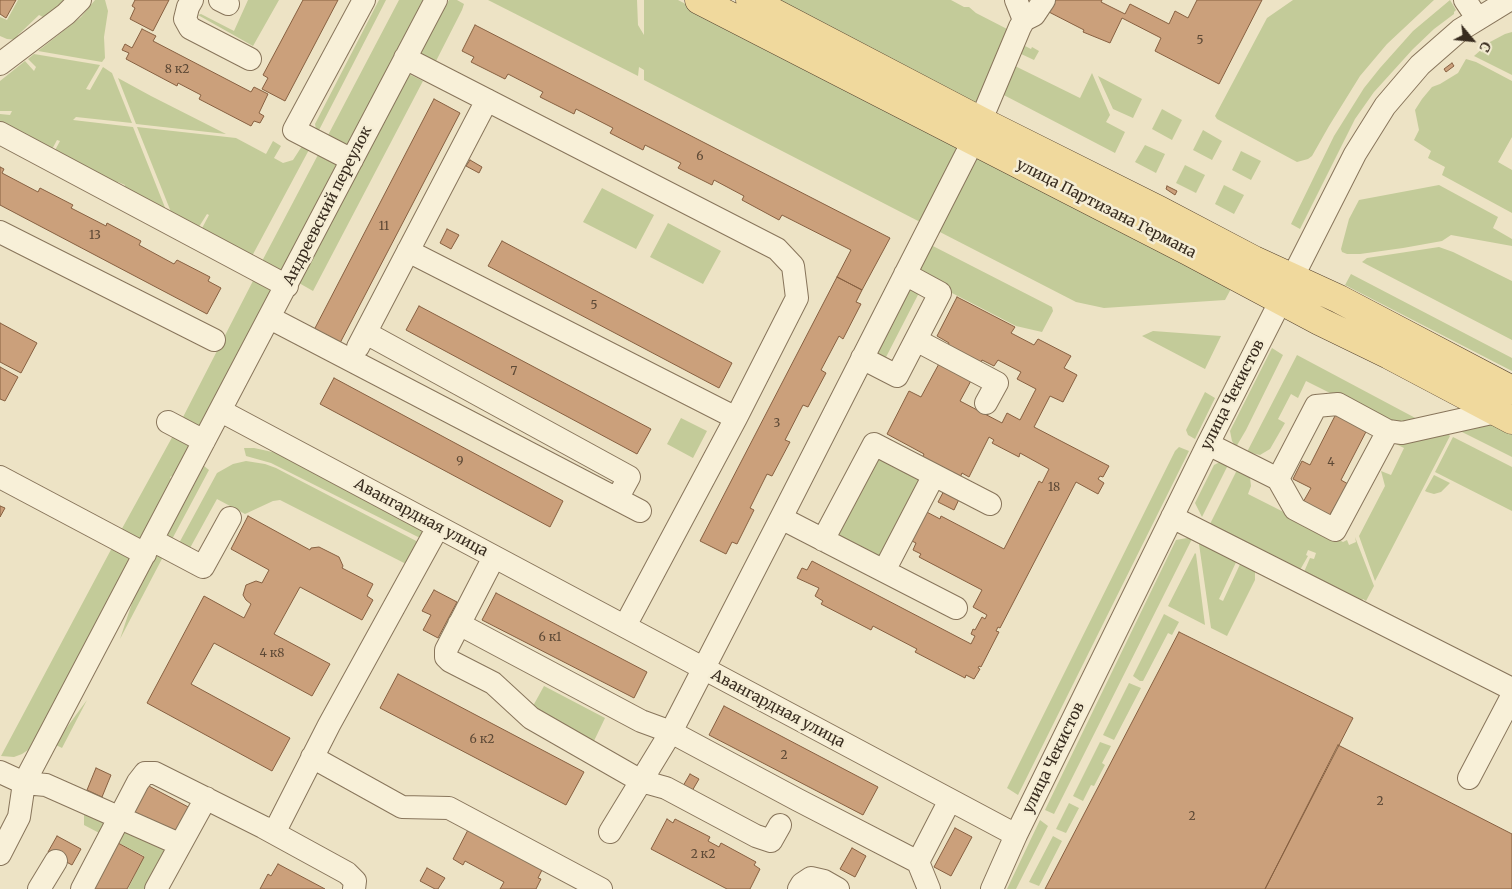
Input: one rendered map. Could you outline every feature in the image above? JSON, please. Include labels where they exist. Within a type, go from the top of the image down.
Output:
[{"type":"main road","name":"улица Партизана Германа","points":[[699,0],[977,131]]},
{"type":"main road","name":"улица Партизана Германа","points":[[750,0],[1188,251],[1286,289],[1389,355],[1504,416]]},
{"type":"main road","name":"улица Партизана Германа","points":[[1286,289],[1332,295],[1512,390]]},
{"type":"street","points":[[6,53],[66,14],[80,0]]},
{"type":"street","points":[[192,0],[186,19],[190,28],[250,59]]},
{"type":"street","points":[[352,160],[294,130],[364,0]]},
{"type":"street","name":"Андреевский переулок","points":[[221,411],[436,0]]},
{"type":"street","points":[[610,832],[671,732],[977,131],[1020,10],[1034,15],[1044,0]]},
{"type":"street","name":"улица Чекистов","points":[[992,889],[1016,835],[1172,517],[1354,154],[1384,106],[1426,59],[1453,36],[1471,9],[1508,0]]},
{"type":"street","points":[[405,58],[777,249],[793,266],[797,298],[736,418],[625,626]]},
{"type":"street","points":[[351,361],[487,100]]},
{"type":"street","points":[[0,133],[286,286]]},
{"type":"street","points":[[0,232],[214,340]]},
{"type":"street","points":[[408,251],[736,418]]},
{"type":"street","points":[[862,358],[897,376],[916,340],[940,293],[905,274]]},
{"type":"street","points":[[270,318],[640,511]]},
{"type":"street","points":[[366,333],[629,477],[617,499]]},
{"type":"street","points":[[916,340],[997,383],[986,403]]},
{"type":"street","points":[[1278,479],[1316,406],[1338,404],[1388,430],[1402,433],[1504,416]]},
{"type":"street","points":[[0,854],[19,817],[24,783],[221,411]]},
{"type":"street","name":"Авангардная улица","points":[[221,411],[1016,835]]},
{"type":"street","points":[[168,422],[204,441]]},
{"type":"street","points":[[1208,444],[1278,479],[1295,509],[1335,530],[1388,430]]},
{"type":"street","points":[[823,540],[874,444],[990,504]]},
{"type":"street","points":[[884,571],[934,475]]},
{"type":"street","points":[[0,476],[148,547],[203,567],[230,518]]},
{"type":"street","points":[[1172,517],[1512,689]]},
{"type":"street","points":[[781,518],[956,608]]},
{"type":"street","points":[[274,833],[312,757],[438,527]]},
{"type":"street","points":[[494,556],[446,650],[446,656],[450,661],[492,683],[531,718],[641,781],[666,788],[756,836],[771,841],[780,825]]},
{"type":"street","points":[[459,624],[642,721],[671,732],[918,862],[929,889]]},
{"type":"street","points":[[1469,778],[1512,696]]},
{"type":"street","points":[[312,757],[402,807],[449,808],[589,886]]},
{"type":"street","points":[[0,772],[24,783],[46,785],[179,844]]},
{"type":"street","points":[[82,889],[118,816],[144,773],[154,773],[274,833],[347,873],[355,881],[354,889]]},
{"type":"street","points":[[156,889],[179,844],[206,798]]},
{"type":"street","points":[[918,862],[950,800]]},
{"type":"street","points":[[40,889],[56,861]]},
{"type":"street","points":[[799,889],[802,884],[811,878],[824,881],[838,889]]},
{"type":"green space","points":[[18,0],[67,0],[47,19],[39,15],[18,35],[18,40],[7,39],[0,36],[0,17],[7,20]]},
{"type":"green space","points":[[95,0],[105,0],[108,11],[104,37],[105,58],[102,62],[38,51],[81,17]]},
{"type":"green space","points":[[248,0],[279,0],[253,46],[198,15],[201,14],[234,31]]},
{"type":"green space","points":[[379,0],[386,0],[317,134],[315,124]]},
{"type":"green space","points":[[399,0],[424,0],[348,146],[326,139]]},
{"type":"green space","points":[[449,0],[457,0],[464,4],[435,63],[420,54]]},
{"type":"green space","points":[[488,0],[637,0],[638,25],[644,35],[644,0],[678,0],[958,145],[959,148],[924,224],[644,80],[644,70],[639,67],[638,76]]},
{"type":"green space","points":[[770,0],[951,0],[964,7],[969,7],[976,13],[1009,30],[978,101],[974,105]]},
{"type":"green space","points":[[1293,0],[1434,0],[1387,44],[1360,76],[1312,156],[1297,162],[1217,119],[1215,116],[1267,18]]},
{"type":"green space","points":[[1450,0],[1456,10],[1454,14],[1434,29],[1413,49],[1374,92],[1355,119],[1300,229],[1291,224],[1334,136],[1364,88],[1413,31]]},
{"type":"green space","points":[[1512,32],[1512,75],[1474,56],[1490,42]]},
{"type":"green space","points":[[1023,45],[1039,51],[1034,60],[1019,53]]},
{"type":"green space","points":[[34,54],[100,65],[86,89],[90,90],[103,67],[112,73],[132,123],[76,117],[73,120],[133,127],[168,215],[122,191],[125,185],[118,182],[115,187],[53,154],[60,141],[57,140],[50,153],[0,127],[0,114],[10,115],[12,111],[0,111],[0,81],[25,61],[34,71],[36,67],[28,59]]},
{"type":"green space","points":[[1466,59],[1476,62],[1512,81],[1512,137],[1498,162],[1512,170],[1512,213],[1442,175],[1445,167],[1428,158],[1431,151],[1414,140],[1419,130],[1415,110],[1422,99],[1432,87],[1458,73]]},
{"type":"green space","points":[[1015,66],[1080,98],[1092,73],[1110,115],[1106,122],[1125,132],[1115,153],[998,92]]},
{"type":"green space","points":[[409,74],[423,81],[313,291],[299,283]]},
{"type":"green space","points":[[1098,76],[1142,99],[1133,118],[1113,109]]},
{"type":"green space","points":[[118,78],[151,96],[226,134],[136,124]]},
{"type":"green space","points":[[1162,109],[1182,120],[1172,140],[1152,129]]},
{"type":"green space","points":[[137,127],[236,138],[266,154],[273,141],[281,146],[274,158],[283,163],[293,160],[302,146],[311,146],[251,258],[200,232],[209,215],[207,214],[197,230],[173,217]]},
{"type":"green space","points":[[1203,130],[1222,141],[1212,160],[1193,150]]},
{"type":"green space","points":[[1145,145],[1165,154],[1156,173],[1135,162]]},
{"type":"green space","points":[[320,151],[338,165],[280,275],[260,265]]},
{"type":"green space","points":[[1241,151],[1261,161],[1251,180],[1232,170]]},
{"type":"green space","points":[[977,156],[1232,287],[1225,300],[1104,308],[1076,302],[936,230]]},
{"type":"green space","points":[[1185,165],[1205,175],[1196,193],[1176,183]]},
{"type":"green space","points":[[1224,185],[1244,195],[1234,214],[1215,204]]},
{"type":"green space","points":[[1439,185],[1498,217],[1493,228],[1512,239],[1512,246],[1451,235],[1442,241],[1403,248],[1360,254],[1342,252],[1341,249],[1349,219],[1359,200]]},
{"type":"green space","points":[[602,188],[654,215],[636,249],[583,222]]},
{"type":"green space","points":[[668,223],[721,251],[703,284],[650,257]]},
{"type":"green space","points":[[929,244],[1052,307],[1053,311],[1042,332],[1016,326],[921,277],[916,267]]},
{"type":"green space","points":[[1439,247],[1512,281],[1512,340],[1362,262],[1367,258]]},
{"type":"green space","points":[[1351,274],[1512,358],[1512,371],[1345,285]]},
{"type":"green space","points":[[255,277],[274,287],[199,427],[181,421]]},
{"type":"green space","points":[[906,289],[921,289],[884,361],[875,356]]},
{"type":"green space","points":[[1153,331],[1221,336],[1205,369],[1142,336]]},
{"type":"green space","points":[[1272,348],[1283,355],[1236,447],[1232,441],[1230,431]]},
{"type":"green space","points":[[1297,355],[1421,421],[1390,423],[1306,381],[1298,398],[1291,394],[1278,419],[1285,423],[1270,449],[1260,455],[1247,452]]},
{"type":"green space","points":[[1205,392],[1215,398],[1195,439],[1188,435],[1186,430]]},
{"type":"green space","points":[[681,418],[707,431],[693,458],[667,444]]},
{"type":"green space","points":[[1490,424],[1512,435],[1512,457],[1460,431]]},
{"type":"green space","points":[[1444,431],[1450,436],[1375,581],[1359,536],[1385,486],[1381,471],[1391,475],[1404,448],[1394,443]]},
{"type":"green space","points":[[175,432],[190,446],[175,474],[173,477],[171,476],[170,478],[172,479],[140,539],[119,534]]},
{"type":"green space","points":[[1453,437],[1512,467],[1512,511],[1435,472]]},
{"type":"green space","points":[[1179,447],[1189,451],[1018,795],[1007,788],[1175,451]]},
{"type":"green space","points":[[244,448],[277,453],[428,534],[426,541],[271,463],[246,456]]},
{"type":"green space","points":[[876,456],[921,479],[884,559],[831,531]]},
{"type":"green space","points":[[246,461],[276,468],[424,545],[412,567],[280,500],[273,501],[245,514],[217,499],[190,548],[178,545],[217,473],[233,464]]},
{"type":"green space","points":[[1222,461],[1230,461],[1202,517],[1195,503],[1214,465]]},
{"type":"green space","points":[[204,466],[209,470],[170,543],[165,539]]},
{"type":"green space","points":[[1239,466],[1250,477],[1251,486],[1248,494],[1343,542],[1347,540],[1349,545],[1356,542],[1355,537],[1374,586],[1366,601],[1363,599],[1361,602],[1304,572],[1310,558],[1314,559],[1316,553],[1308,550],[1306,555],[1308,556],[1300,570],[1210,524]]},
{"type":"green space","points":[[1434,475],[1450,483],[1441,492],[1434,494],[1425,491]]},
{"type":"green space","points":[[1193,537],[1054,814],[1045,810],[1176,540]]},
{"type":"green space","points":[[1202,540],[1238,558],[1219,599],[1223,601],[1242,560],[1253,567],[1255,572],[1255,580],[1227,636],[1211,628],[1199,544]]},
{"type":"green space","points":[[114,544],[130,559],[33,742],[28,750],[22,754],[14,757],[1,756]]},
{"type":"green space","points":[[159,550],[165,553],[120,639],[133,600]]},
{"type":"green space","points":[[1196,554],[1205,625],[1168,606]]},
{"type":"green space","points":[[1164,614],[1179,622],[1172,635],[1168,633],[1143,681],[1140,681],[1133,676]]},
{"type":"green space","points":[[1129,683],[1141,688],[1114,740],[1103,735]]},
{"type":"green space","points":[[544,686],[605,718],[593,743],[533,706]]},
{"type":"green space","points":[[87,700],[62,748],[56,745],[62,734]]},
{"type":"green space","points":[[1100,742],[1111,746],[1102,763],[1105,765],[1094,786],[1091,785],[1083,801],[1073,796]]},
{"type":"green space","points":[[1069,803],[1079,808],[1066,833],[1056,829]]},
{"type":"green space","points":[[81,806],[106,822],[105,836],[84,825],[84,814]]},
{"type":"green space","points":[[1040,820],[1048,826],[1016,889],[1007,889]]},
{"type":"green space","points":[[124,826],[164,843],[168,853],[149,889],[128,889],[144,856],[117,842]]},
{"type":"green space","points":[[1053,836],[1062,841],[1039,886],[1029,882]]},
{"type":"building","points":[[0,0],[16,0],[6,18],[0,14]]},
{"type":"building","points":[[135,0],[169,0],[153,31],[130,19],[135,8],[132,6]]},
{"type":"building","points":[[303,0],[338,0],[285,101],[262,89],[268,78],[263,75]]},
{"type":"building","points":[[1052,0],[1102,0],[1101,2],[1125,14],[1130,4],[1169,24],[1175,11],[1188,18],[1197,0],[1262,0],[1219,84],[1155,51],[1161,38],[1122,18],[1110,43],[1083,32],[1084,30],[1047,11]]},
{"type":"building","points":[[475,25],[890,238],[862,290],[837,277],[851,250],[782,215],[779,220],[742,200],[744,196],[714,180],[712,185],[678,168],[681,163],[645,145],[643,150],[610,133],[613,128],[576,109],[574,114],[540,97],[543,92],[508,74],[505,79],[471,62],[474,57],[462,51]]},
{"type":"building","points":[[142,29],[156,36],[153,41],[251,92],[254,87],[268,94],[259,113],[264,116],[260,123],[254,121],[251,126],[199,99],[201,95],[178,83],[177,86],[126,59],[129,53],[122,50],[125,44],[132,48]]},
{"type":"building","points":[[1452,63],[1454,66],[1446,72],[1444,69]]},
{"type":"building","points":[[434,99],[460,113],[340,343],[314,330]]},
{"type":"building","points":[[470,160],[482,167],[479,173],[466,166]]},
{"type":"building","points":[[0,167],[4,169],[2,173],[38,192],[40,188],[73,205],[71,208],[106,226],[107,223],[141,241],[139,245],[174,264],[177,260],[210,277],[208,281],[221,288],[207,314],[0,205]]},
{"type":"building","points":[[1167,186],[1177,191],[1175,195],[1166,189]]},
{"type":"building","points":[[447,229],[459,235],[451,249],[440,243]]},
{"type":"building","points":[[502,241],[732,363],[719,388],[488,266]]},
{"type":"building","points":[[837,277],[862,290],[856,302],[861,304],[843,339],[839,336],[821,370],[826,373],[808,407],[803,405],[785,440],[790,442],[772,476],[767,474],[750,508],[754,510],[737,544],[732,542],[726,554],[700,541]]},
{"type":"building","points":[[957,297],[1015,327],[1011,333],[1034,345],[1038,339],[1071,356],[1064,368],[1077,375],[1063,402],[1050,396],[1034,427],[1109,466],[1103,477],[1100,476],[1098,479],[1104,483],[1098,494],[1076,482],[1000,628],[998,627],[996,631],[999,632],[981,667],[979,666],[978,668],[980,669],[974,679],[966,675],[965,678],[915,652],[917,649],[873,626],[871,630],[821,604],[823,601],[815,596],[819,588],[797,578],[802,568],[807,570],[812,561],[971,644],[975,636],[971,634],[973,629],[975,630],[982,617],[985,619],[987,615],[973,607],[982,590],[919,557],[921,554],[913,550],[916,543],[906,538],[921,509],[940,519],[941,516],[1004,549],[1039,481],[1042,483],[1049,469],[1020,453],[1019,457],[992,443],[994,440],[989,437],[969,477],[962,473],[959,480],[921,460],[924,454],[887,434],[909,391],[921,397],[941,360],[973,377],[960,401],[1002,423],[1007,413],[1020,420],[1036,389],[1017,379],[1021,372],[998,360],[994,366],[982,360],[979,366],[946,349],[949,343],[937,336]]},
{"type":"building","points":[[419,306],[651,429],[637,454],[406,330]]},
{"type":"building","points":[[0,323],[37,343],[21,373],[0,362]]},
{"type":"building","points":[[0,367],[18,377],[5,401],[0,399]]},
{"type":"building","points":[[334,378],[563,501],[550,527],[320,404]]},
{"type":"building","points":[[1338,410],[1369,426],[1341,480],[1348,484],[1328,518],[1302,504],[1311,488],[1293,479],[1302,461],[1310,465]]},
{"type":"building","points":[[946,487],[961,495],[954,510],[938,502]]},
{"type":"building","points":[[0,506],[5,508],[0,517]]},
{"type":"building","points":[[248,516],[310,550],[311,548],[319,547],[339,557],[342,568],[373,584],[367,596],[373,600],[362,620],[300,587],[274,634],[330,664],[312,696],[214,643],[191,684],[290,738],[272,771],[147,703],[204,596],[244,618],[251,604],[243,595],[246,585],[256,581],[262,583],[269,570],[231,549]]},
{"type":"building","points":[[434,590],[457,602],[438,638],[423,630],[431,615],[422,611]]},
{"type":"building","points":[[496,593],[647,672],[634,698],[482,620]]},
{"type":"building","points":[[1179,632],[1353,718],[1265,889],[1045,889]]},
{"type":"building","points":[[398,674],[584,772],[566,805],[380,708]]},
{"type":"building","points":[[724,706],[878,787],[863,815],[709,735]]},
{"type":"building","points":[[1338,745],[1512,834],[1512,889],[1265,889]]},
{"type":"building","points":[[96,768],[111,775],[102,797],[87,790]]},
{"type":"building","points":[[690,774],[699,779],[692,791],[683,786]]},
{"type":"building","points":[[147,785],[192,809],[178,836],[133,813]]},
{"type":"building","points":[[667,819],[673,823],[675,819],[710,837],[708,841],[719,847],[721,843],[756,862],[754,865],[760,869],[750,889],[727,889],[651,849]]},
{"type":"building","points":[[470,826],[544,866],[538,878],[541,879],[536,889],[500,889],[504,882],[465,861],[463,865],[453,859]]},
{"type":"building","points":[[955,828],[972,837],[951,876],[934,867]]},
{"type":"building","points":[[57,836],[81,849],[72,865],[48,852]]},
{"type":"building","points":[[118,843],[144,857],[127,889],[94,889]]},
{"type":"building","points":[[852,848],[866,856],[855,877],[840,869]]},
{"type":"building","points":[[278,864],[325,889],[260,889],[268,874],[271,876]]},
{"type":"building","points":[[427,868],[445,878],[438,889],[420,881]]}]
